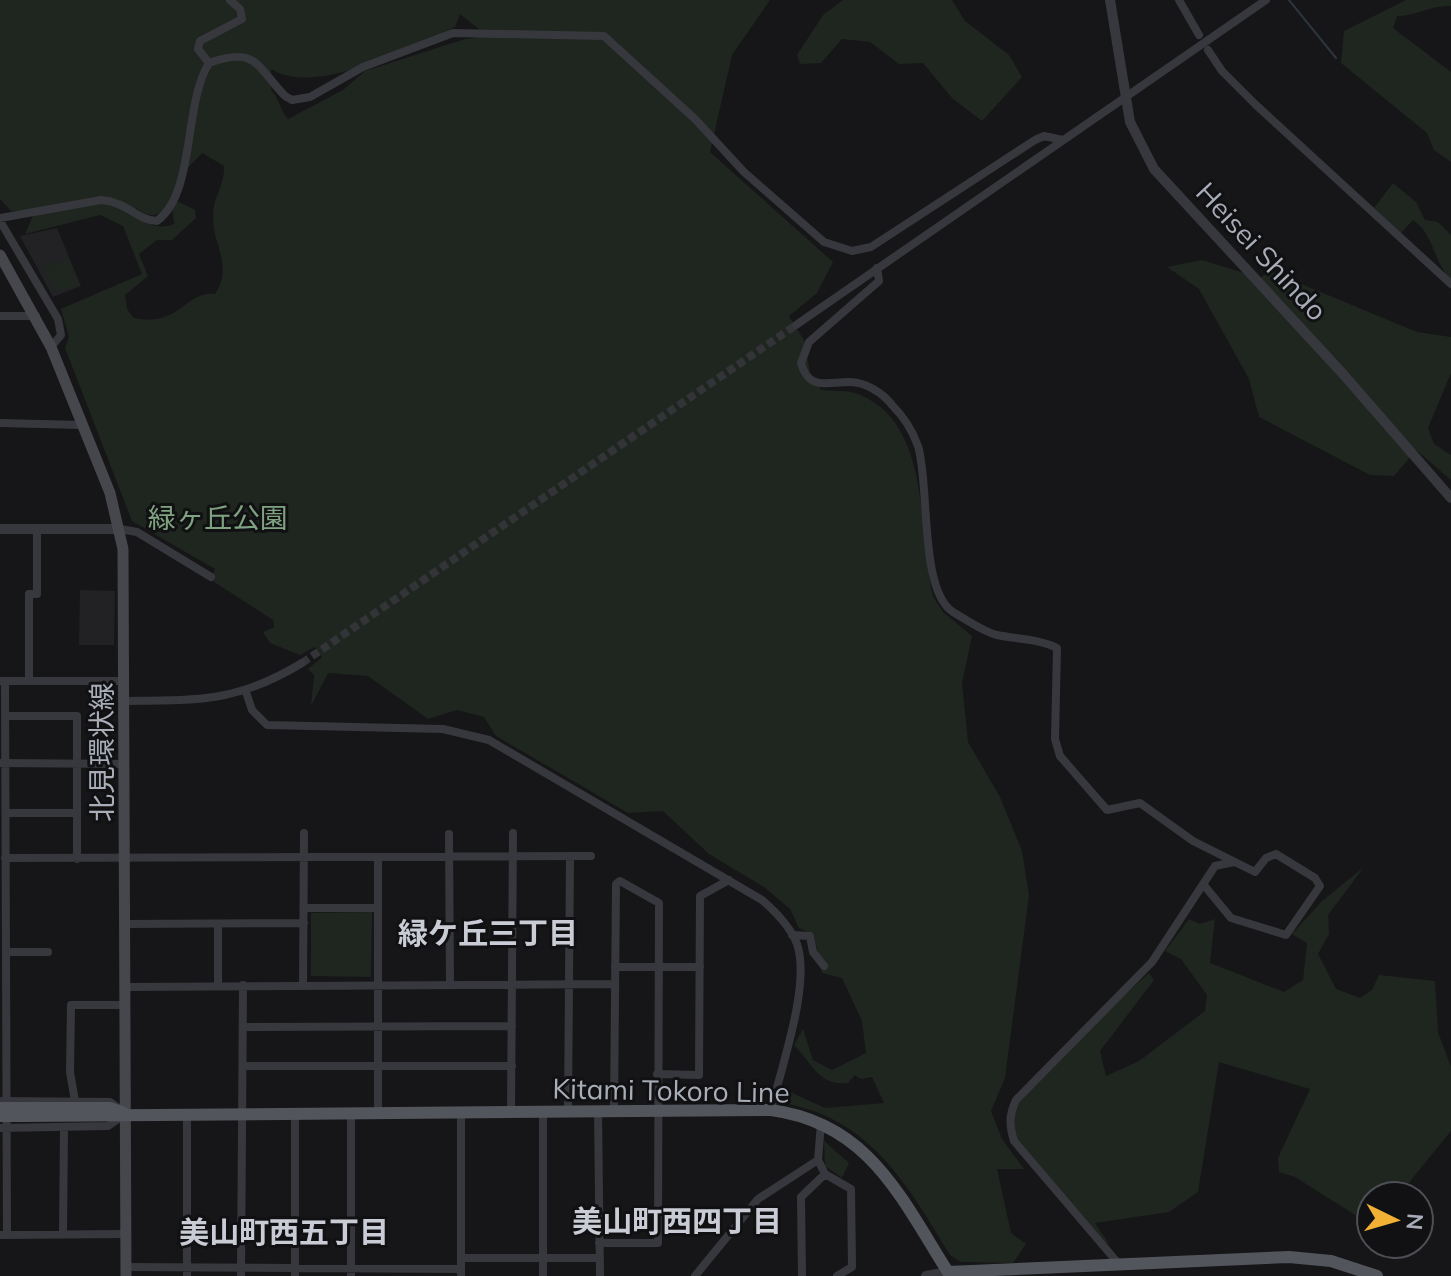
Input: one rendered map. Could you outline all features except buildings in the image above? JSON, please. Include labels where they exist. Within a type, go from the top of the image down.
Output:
[{"type":"main road","name":"北見環状線","points":[[0,255],[51,347],[120,529],[125,681],[126,1272]]},
{"type":"main road","name":"Kitami Tokoro Line","points":[[2,1103],[23,1112],[109,1117],[187,1113],[771,1110],[821,1123],[856,1144],[879,1166],[948,1272]]},
{"type":"main road","name":"Kitami Tokoro Line","points":[[2,1124],[23,1112]]},
{"type":"main road","points":[[948,1272],[986,1273],[1118,1263],[1310,1257],[1377,1276]]},
{"type":"street","points":[[209,63],[198,49],[200,41],[242,19],[240,9],[230,0]]},
{"type":"street","name":"Heisei Shindo","points":[[1110,0],[1130,122],[1154,169],[1343,374],[1451,498]]},
{"type":"street","points":[[1179,0],[1199,35]]},
{"type":"street","points":[[796,325],[1264,2]]},
{"type":"street","points":[[51,347],[61,335],[58,319],[0,220],[101,200],[118,201],[147,220],[157,221],[167,210],[181,180],[199,85],[209,63],[229,57],[252,59],[292,100],[320,92],[363,67],[453,33],[597,34],[610,41],[651,78],[744,172],[824,242],[852,251],[871,247],[1035,140],[1044,136],[1063,140]]},
{"type":"street","points":[[1208,50],[1222,71],[1256,105],[1451,284]]},
{"type":"street","points":[[877,268],[879,281],[809,342],[801,359],[806,376],[814,383],[830,386],[852,382],[867,386],[892,404],[908,426],[921,460],[933,565],[941,598],[952,611],[992,634],[1057,648],[1056,748],[1066,766],[1100,805],[1117,810],[1140,803],[1193,841],[1255,872],[1266,858],[1276,854],[1315,878],[1320,886],[1286,935],[1231,918],[1203,884]]},
{"type":"street","points":[[0,316],[36,316]]},
{"type":"street","points":[[0,423],[82,425]]},
{"type":"street","points":[[0,529],[120,529],[137,532],[211,577]]},
{"type":"street","points":[[29,681],[29,594],[37,594],[37,529]]},
{"type":"street","points":[[124,701],[196,700],[246,692],[302,663]]},
{"type":"street","points":[[125,681],[3,681],[6,813],[2,886],[6,952],[2,1124],[4,1235],[126,1234]]},
{"type":"street","points":[[246,692],[252,710],[267,725],[443,729],[489,740],[762,900],[782,918],[792,935],[801,964],[799,990],[771,1110]]},
{"type":"street","points":[[6,716],[77,716],[77,859]]},
{"type":"street","points":[[3,763],[124,764]]},
{"type":"street","points":[[6,813],[77,813]]},
{"type":"street","points":[[303,985],[304,833]]},
{"type":"street","points":[[511,1112],[513,833]]},
{"type":"street","points":[[449,834],[450,985]]},
{"type":"street","points":[[568,1112],[570,856]]},
{"type":"street","points":[[5,858],[591,856]]},
{"type":"street","points":[[378,859],[378,1113]]},
{"type":"street","points":[[1118,1263],[1019,1147],[1009,1118],[1016,1100],[1152,962],[1215,866],[1234,862]]},
{"type":"street","points":[[657,1074],[699,1075],[700,896],[729,880]]},
{"type":"street","points":[[599,1243],[658,1243],[659,903],[620,881],[616,884],[614,1112]]},
{"type":"street","points":[[304,908],[378,908]]},
{"type":"street","points":[[125,924],[304,923]]},
{"type":"street","points":[[218,924],[218,986]]},
{"type":"street","points":[[792,935],[810,936],[813,952],[824,966]]},
{"type":"street","points":[[6,952],[48,952]]},
{"type":"street","points":[[615,967],[700,967]]},
{"type":"street","points":[[126,987],[615,984]]},
{"type":"street","points":[[241,1272],[243,985]]},
{"type":"street","points":[[75,1101],[70,1072],[71,1005],[126,1005]]},
{"type":"street","points":[[244,1027],[512,1026]]},
{"type":"street","points":[[244,1066],[512,1066]]},
{"type":"street","points":[[2,1103],[110,1102],[127,1114],[108,1126],[2,1124]]},
{"type":"street","points":[[126,1272],[461,1272],[461,1112]]},
{"type":"street","points":[[543,1112],[543,1276]]},
{"type":"street","points":[[598,1112],[600,1276]]},
{"type":"street","points":[[187,1113],[187,1272]]},
{"type":"street","points":[[295,1113],[295,1272]]},
{"type":"street","points":[[351,1113],[351,1272]]},
{"type":"street","points":[[821,1123],[818,1160],[825,1174],[851,1189],[852,1267],[837,1276]]},
{"type":"street","points":[[63,1235],[64,1127]]},
{"type":"street","points":[[695,1276],[758,1199],[818,1160]]},
{"type":"street","points":[[802,1276],[801,1197],[825,1174]]},
{"type":"street","points":[[461,1258],[600,1258]]},
{"type":"street","points":[[926,1276],[948,1272]]},
{"type":"shaded area","points":[[57,228],[81,286],[53,297],[20,236]]},
{"type":"shaded area","points":[[80,590],[115,591],[114,645],[79,645]]},
{"type":"green space","name":"緑ヶ丘公園","points":[[0,0],[770,0],[732,55],[710,152],[833,262],[817,293],[789,316],[804,340],[810,373],[821,390],[858,394],[882,408],[899,429],[918,482],[933,596],[943,612],[972,636],[962,683],[968,742],[1000,797],[1022,851],[1029,895],[1005,1078],[991,1111],[1002,1139],[1024,1169],[997,1169],[1011,1233],[1026,1244],[1013,1263],[961,1262],[950,1255],[899,1177],[867,1143],[828,1117],[781,1102],[784,1089],[825,1108],[884,1103],[872,1077],[861,1079],[855,1075],[848,1083],[829,1081],[816,1072],[794,1045],[803,1029],[813,1060],[832,1070],[866,1053],[862,1021],[842,978],[822,973],[814,935],[799,928],[790,909],[764,887],[709,854],[663,811],[628,813],[496,736],[484,717],[457,710],[428,719],[368,676],[328,673],[311,706],[314,675],[308,669],[322,657],[315,647],[300,655],[270,643],[263,632],[274,627],[273,620],[211,580],[215,569],[132,521],[65,348],[69,337],[61,309],[142,274],[123,226],[100,215],[25,234],[35,211],[11,211],[0,199]],"holes":[[[460,14],[480,30],[482,37],[465,39],[365,71],[343,90],[288,119],[271,90],[271,69],[290,76],[337,74],[389,57],[455,27]],[[202,153],[224,166],[213,215],[223,274],[220,284],[215,294],[196,298],[162,318],[134,318],[127,309],[125,295],[148,276],[139,254],[157,240],[172,240],[196,218],[195,210],[177,201],[178,178]],[[172,207],[174,224],[158,226],[142,221],[133,214],[136,208],[150,215]]]},
{"type":"green space","points":[[843,0],[952,0],[965,21],[1009,55],[1022,77],[982,121],[952,98],[923,63],[899,64],[870,42],[842,39],[821,63],[800,64],[797,55],[823,15]]},
{"type":"green space","points":[[1406,0],[1451,0],[1451,6],[1397,16],[1393,28],[1451,72],[1451,162],[1434,150],[1427,133],[1341,63],[1344,31]]},
{"type":"green space","points":[[1393,183],[1416,202],[1425,220],[1438,222],[1451,235],[1451,280],[1420,226],[1413,220],[1401,233],[1374,208]]},
{"type":"green space","points":[[68,259],[79,285],[56,292],[43,268]]},
{"type":"green space","points":[[1202,260],[1260,278],[1270,271],[1417,332],[1451,337],[1451,373],[1428,428],[1434,444],[1451,455],[1451,480],[1416,450],[1394,476],[1370,475],[1259,417],[1249,379],[1199,289],[1167,267]]},
{"type":"green space","points":[[1364,867],[1328,915],[1329,934],[1318,954],[1336,989],[1360,998],[1372,990],[1379,975],[1435,981],[1438,1032],[1451,1067],[1451,1131],[1411,1180],[1355,1180],[1355,1215],[1295,1177],[1279,1172],[1278,1158],[1310,1089],[1219,1062],[1198,1192],[1169,1212],[1095,1223],[1109,1244],[1102,1242],[1014,1137],[1011,1121],[1017,1105],[1049,1066],[1149,973],[1154,980],[1100,1051],[1106,1076],[1139,1061],[1205,1011],[1207,995],[1181,959],[1165,951],[1189,919],[1200,924],[1215,919],[1210,963],[1284,992],[1303,980],[1307,943],[1292,934],[1322,901]]},
{"type":"green space","points":[[372,912],[371,977],[311,976],[311,913]]},
{"type":"green space","points":[[824,1141],[849,1163],[842,1178],[825,1166]]},
{"type":"waterway","points":[[1289,0],[1336,58]]},
{"type":"tunnel","points":[[302,663],[796,325]]},
{"type":"district","name":"緑ケ丘三丁目","points":[[488,933]]},
{"type":"district","name":"美山町西四丁目","points":[[677,1221]]},
{"type":"district","name":"美山町西五丁目","points":[[284,1232]]}]
